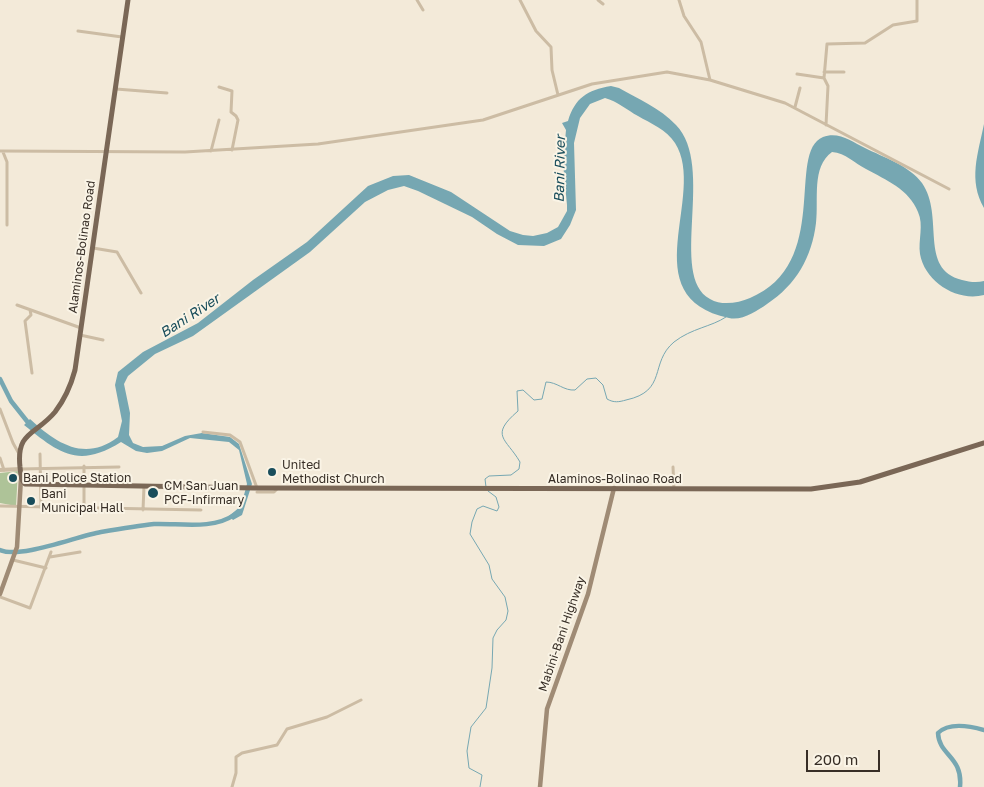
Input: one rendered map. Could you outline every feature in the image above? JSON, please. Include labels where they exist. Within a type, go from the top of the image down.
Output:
[{"type":"main road","name":"Alaminos-Bolinao Road","points":[[18,452],[22,441],[44,422],[61,403],[71,382],[80,335],[128,0]]},
{"type":"main road","name":"Alaminos-Bolinao Road","points":[[29,486],[144,486],[256,489],[811,489],[846,486],[984,443]]},
{"type":"main road","points":[[0,596],[17,547],[20,490],[18,452]]},
{"type":"main road","points":[[20,478],[29,486],[20,490]]},
{"type":"main road","name":"Mabini-Bani Highway","points":[[540,787],[547,709],[588,594],[614,488]]},
{"type":"street","points":[[417,0],[424,10]]},
{"type":"street","points":[[520,0],[536,31],[550,47],[552,70],[558,95]]},
{"type":"street","points":[[598,0],[603,4]]},
{"type":"street","points":[[679,0],[684,16],[702,42],[710,80]]},
{"type":"street","points":[[826,125],[828,89],[824,72],[827,44],[865,43],[893,25],[916,21],[917,0]]},
{"type":"street","points":[[78,31],[122,37]]},
{"type":"street","points":[[7,225],[7,162],[1,151],[211,151],[318,144],[479,121],[592,84],[660,72],[710,80],[754,92],[794,107],[949,189]]},
{"type":"street","points":[[824,72],[844,72]]},
{"type":"street","points":[[797,74],[824,78]]},
{"type":"street","points":[[219,87],[232,91],[231,112],[238,120],[232,150]]},
{"type":"street","points":[[794,107],[800,88]]},
{"type":"street","points":[[115,89],[167,93]]},
{"type":"street","points":[[211,151],[219,120]]},
{"type":"street","points":[[92,248],[117,252],[141,293]]},
{"type":"street","points":[[17,305],[81,328]]},
{"type":"street","points":[[30,310],[30,315],[25,321],[32,373]]},
{"type":"street","points":[[80,335],[103,340]]},
{"type":"street","points":[[0,410],[18,452]]},
{"type":"street","points":[[203,432],[230,435],[240,442],[256,489]]},
{"type":"street","points":[[40,454],[41,508]]},
{"type":"street","points":[[0,458],[2,470],[41,467],[119,467]]},
{"type":"street","points":[[84,466],[84,509]]},
{"type":"street","points":[[673,467],[674,489]]},
{"type":"street","points":[[143,510],[144,486]]},
{"type":"street","points":[[0,506],[201,510]]},
{"type":"street","points":[[0,596],[30,608],[51,552]]},
{"type":"street","points":[[50,557],[80,552]]},
{"type":"street","points":[[13,559],[46,568]]},
{"type":"street","points":[[232,787],[236,773],[236,757],[242,753],[277,744],[286,729],[327,718],[361,700]]},
{"type":"green space","points":[[18,471],[16,506],[0,503],[0,473]]},
{"type":"water","points":[[611,86],[619,88],[649,104],[670,119],[687,143],[692,166],[691,245],[693,268],[698,287],[710,299],[730,303],[750,298],[775,282],[791,261],[799,236],[808,164],[813,147],[823,137],[834,135],[845,138],[896,162],[917,177],[929,196],[936,253],[940,265],[949,274],[962,280],[984,281],[984,295],[963,295],[944,288],[935,281],[923,264],[920,254],[920,217],[909,197],[889,181],[846,156],[832,152],[825,158],[818,175],[817,214],[811,247],[794,279],[759,310],[744,317],[729,318],[700,307],[684,289],[678,267],[678,242],[684,189],[683,165],[675,143],[668,134],[658,127],[618,103],[605,98],[590,104],[580,118],[574,143],[576,210],[570,225],[561,239],[544,246],[518,245],[497,234],[472,217],[418,191],[404,186],[388,190],[365,202],[310,252],[193,336],[155,354],[128,376],[124,384],[130,413],[129,435],[133,443],[143,447],[162,446],[185,436],[202,433],[230,437],[239,444],[252,484],[242,515],[233,520],[229,516],[241,506],[247,484],[239,450],[229,442],[190,438],[162,451],[147,453],[136,451],[121,442],[93,455],[81,456],[59,450],[24,425],[30,419],[50,436],[72,447],[83,449],[106,444],[118,437],[122,421],[115,385],[118,372],[143,352],[198,323],[253,280],[307,242],[368,186],[393,176],[409,175],[451,192],[510,231],[533,236],[547,233],[558,227],[567,211],[563,163],[566,130],[562,123],[568,121],[574,106],[583,96],[595,90]]},
{"type":"water","points":[[984,124],[984,208],[979,198],[975,177],[977,156]]},
{"type":"waterway","points":[[486,487],[485,479],[489,476],[511,475],[519,469],[520,462],[506,442],[502,432],[509,419],[518,411],[517,391],[523,390],[534,400],[542,399],[546,382],[575,390],[587,379],[596,378],[603,385],[607,399],[614,402],[639,396],[648,390],[653,383],[666,350],[674,342],[726,317]]},
{"type":"waterway","name":"Bani River","points":[[0,379],[11,401],[30,425]]},
{"type":"waterway","points":[[480,787],[482,775],[469,768],[467,751],[471,727],[486,708],[492,668],[493,638],[506,620],[508,611],[505,597],[492,579],[489,565],[470,534],[477,509],[483,506],[497,511],[499,507],[496,497],[488,491]]},
{"type":"waterway","points":[[0,550],[21,552],[91,534],[154,524],[196,525],[216,523],[234,515]]},
{"type":"waterway","points":[[960,787],[958,769],[955,762],[942,747],[938,733],[954,726],[966,726],[984,730]]},
{"type":"place","name":"United Methodist Church","points":[[272,472]]},
{"type":"place","name":"Bani Police Station","points":[[13,478]]},
{"type":"place","name":"CM San Juan PCF-Infirmary","points":[[153,493]]},
{"type":"place","name":"Bani Municipal Hall","points":[[31,501]]}]
